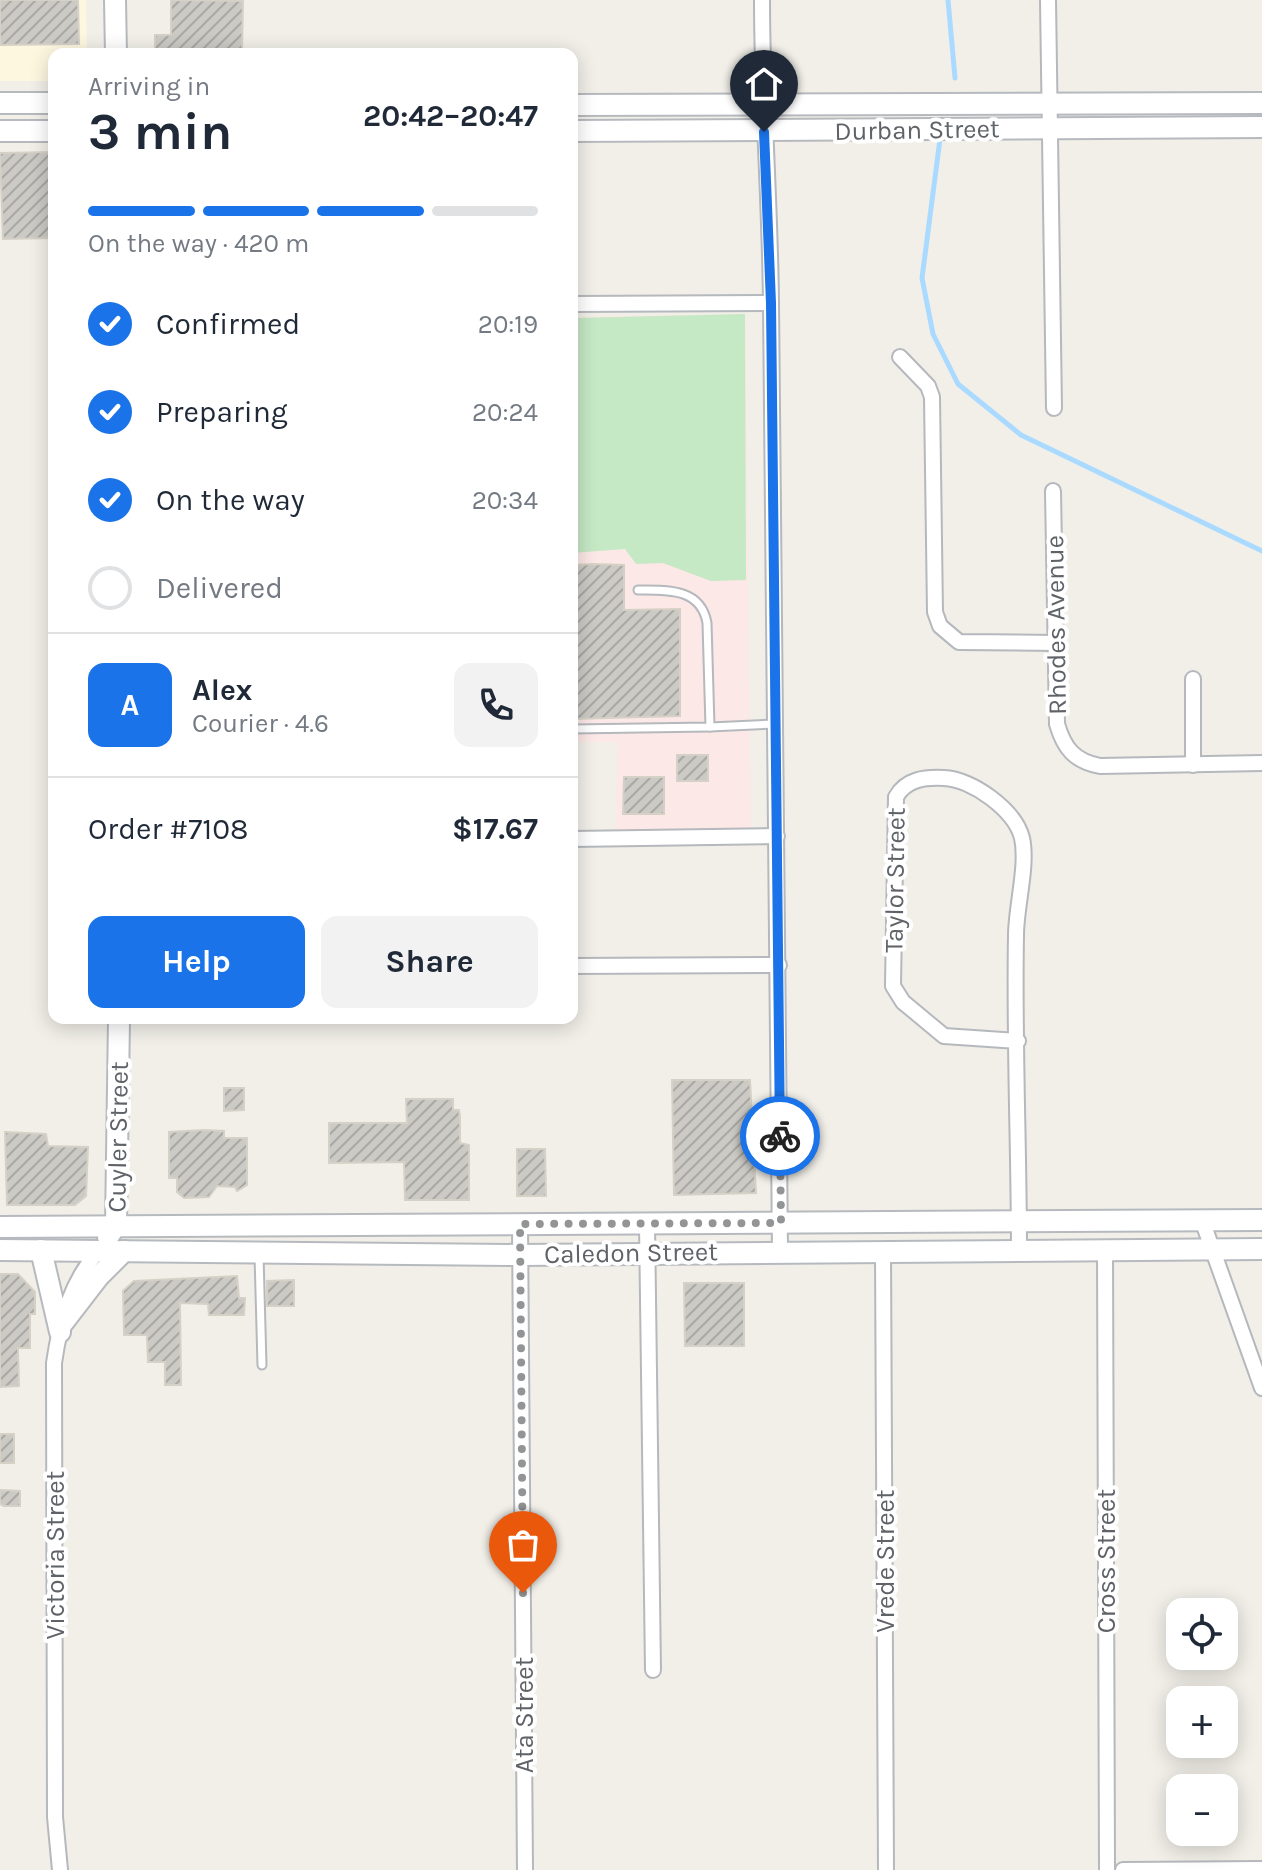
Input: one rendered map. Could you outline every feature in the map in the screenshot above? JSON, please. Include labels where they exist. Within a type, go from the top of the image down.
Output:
[{"type":"main road","points":[[115,0],[116,48]]},
{"type":"main road","points":[[0,103],[48,103]]},
{"type":"main road","name":"Durban Street","points":[[578,105],[1262,103]]},
{"type":"main road","name":"Durban Street","points":[[578,131],[1262,127]]},
{"type":"main road","points":[[0,131],[48,131]]},
{"type":"main road","name":"Cuyler Street","points":[[99,1250],[116,1225],[119,1024]]},
{"type":"main road","name":"Caledon Street","points":[[0,1227],[1262,1220]]},
{"type":"main road","name":"Caledon Street","points":[[0,1250],[521,1255],[1262,1249]]},
{"type":"main road","points":[[41,1250],[61,1328]]},
{"type":"main road","points":[[61,1328],[99,1276],[124,1251]]},
{"type":"street","points":[[762,0],[762,106],[771,303],[780,1251]]},
{"type":"street","points":[[1048,0],[1054,408]]},
{"type":"street","points":[[578,304],[771,303]]},
{"type":"street","points":[[900,357],[928,386],[932,397],[935,612],[938,623],[959,642],[1057,643]]},
{"type":"street","name":"Rhodes Avenue","points":[[1053,491],[1057,724],[1069,753],[1085,763],[1100,766],[1262,763]]},
{"type":"street","points":[[1193,679],[1193,765]]},
{"type":"street","name":"Taylor Street","points":[[1018,1041],[944,1036],[903,1002],[893,986],[896,797],[900,789],[914,781],[937,778],[965,782],[1006,814],[1022,837],[1016,934],[1018,1041],[1019,1252]]},
{"type":"street","points":[[578,839],[777,836]]},
{"type":"street","points":[[578,966],[779,965]]},
{"type":"street","points":[[1202,1220],[1262,1388]]},
{"type":"street","name":"Ata Street","points":[[520,1224],[525,1870]]},
{"type":"street","points":[[647,1224],[653,1670]]},
{"type":"street","name":"Victoria Street","points":[[60,1870],[55,1817],[54,1363],[61,1328],[79,1277],[99,1250]]},
{"type":"street","name":"Vrede Street","points":[[883,1251],[886,1870]]},
{"type":"street","name":"Cross Street","points":[[1105,1251],[1107,1870]]},
{"type":"street","points":[[1123,1870],[1262,1869]]},
{"type":"lane","points":[[638,590],[679,592],[693,598],[702,608],[707,623],[710,727]]},
{"type":"lane","points":[[578,729],[775,724]]},
{"type":"lane","points":[[259,1253],[262,1365]]},
{"type":"shaded area","points":[[0,0],[86,0],[87,48],[48,48],[48,81],[0,81]]},
{"type":"shaded area","points":[[745,314],[751,834],[615,838],[618,742],[578,742],[578,317]]},
{"type":"green space","points":[[745,314],[746,580],[711,581],[663,563],[636,564],[625,549],[578,553],[578,318]]},
{"type":"building","points":[[0,0],[78,0],[79,44],[0,45]]},
{"type":"building","points":[[171,0],[243,1],[242,48],[155,48],[155,35],[171,35]]},
{"type":"building","points":[[48,152],[48,238],[3,239],[0,153]]},
{"type":"building","points":[[578,565],[624,565],[624,610],[680,609],[680,716],[578,719]]},
{"type":"building","points":[[677,755],[708,755],[708,781],[677,781]]},
{"type":"building","points":[[624,777],[664,777],[664,814],[623,814]]},
{"type":"building","points":[[672,1080],[750,1080],[756,1193],[674,1195]]},
{"type":"building","points":[[224,1088],[244,1088],[244,1110],[224,1111]]},
{"type":"building","points":[[406,1099],[453,1099],[453,1110],[459,1110],[460,1143],[469,1145],[469,1200],[405,1200],[404,1162],[329,1163],[329,1123],[407,1123]]},
{"type":"building","points":[[224,1131],[224,1138],[247,1138],[247,1185],[237,1191],[235,1187],[217,1186],[209,1197],[184,1198],[177,1192],[177,1178],[169,1178],[169,1132]]},
{"type":"building","points":[[5,1132],[46,1134],[48,1146],[88,1147],[86,1196],[75,1205],[7,1205]]},
{"type":"building","points":[[517,1149],[545,1149],[546,1196],[517,1196]]},
{"type":"building","points":[[0,1274],[18,1274],[35,1292],[35,1314],[30,1314],[30,1348],[18,1348],[19,1386],[0,1387]]},
{"type":"building","points":[[237,1276],[239,1298],[245,1298],[244,1315],[209,1315],[208,1304],[180,1303],[181,1385],[165,1385],[165,1362],[148,1362],[147,1335],[124,1335],[123,1291],[134,1281]]},
{"type":"building","points":[[294,1280],[294,1306],[267,1306],[267,1281]]},
{"type":"building","points":[[684,1283],[744,1283],[744,1346],[685,1346]]},
{"type":"building","points":[[0,1434],[14,1434],[14,1463],[0,1463]]},
{"type":"building","points":[[0,1490],[20,1491],[20,1506],[0,1504]]},
{"type":"waterway","points":[[948,0],[955,78]]},
{"type":"waterway","points":[[940,139],[922,278],[933,334],[958,384],[1021,435],[1262,551]]},
{"type":"way so far","points":[[523,1593],[520,1224],[781,1223],[780,1136]]},
{"type":"route","points":[[764,132],[771,303],[780,1136]]}]
